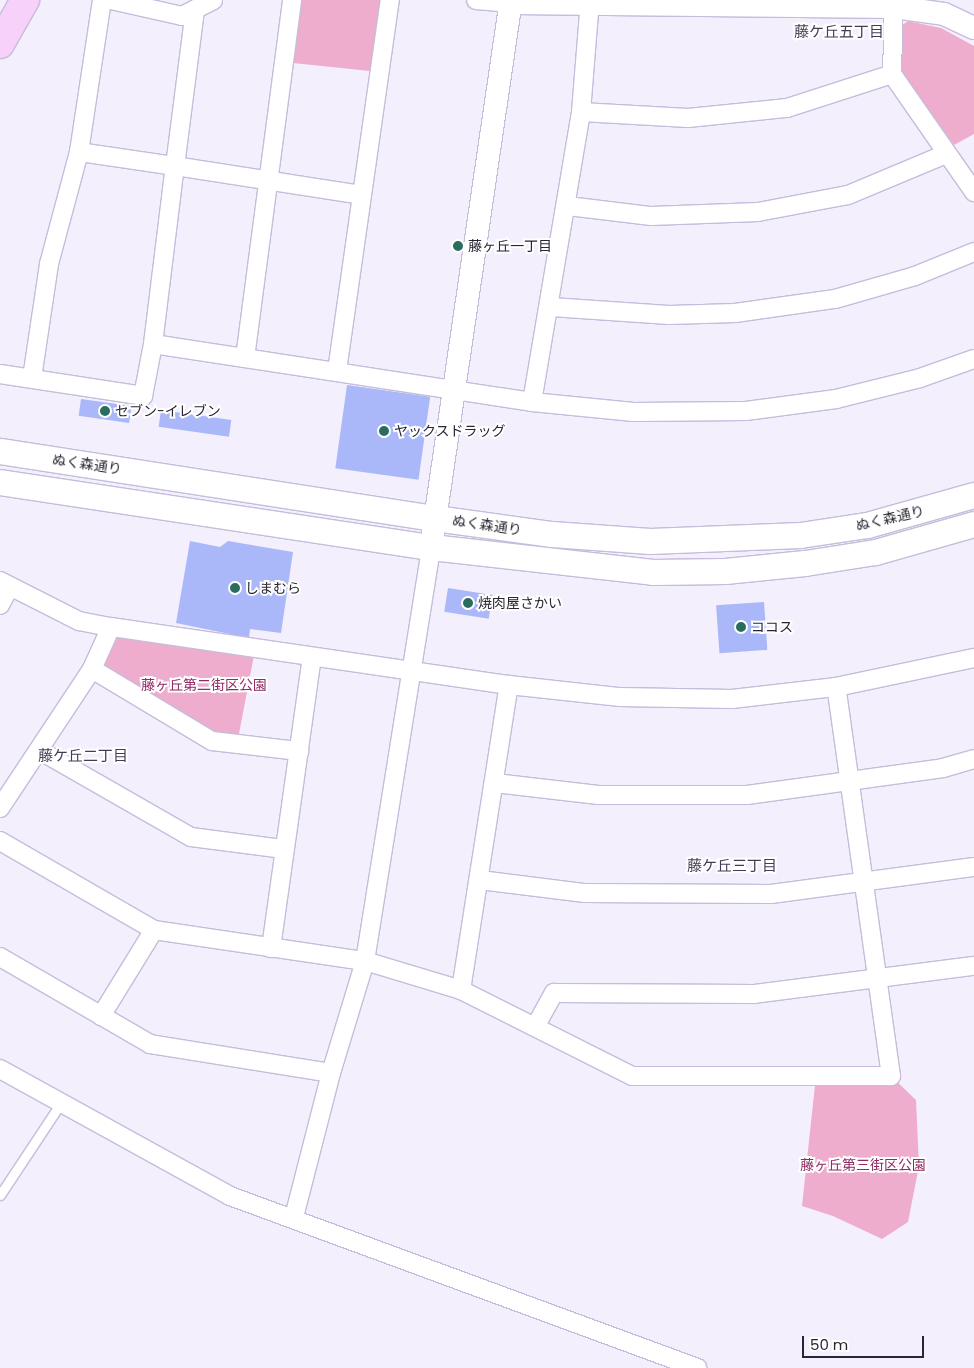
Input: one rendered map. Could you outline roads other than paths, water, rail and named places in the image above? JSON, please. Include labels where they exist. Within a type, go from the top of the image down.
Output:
[{"type":"main road","points":[[0,44],[25,0]]},
{"type":"main road","name":"ぬく森通り","points":[[0,451],[435,518],[552,534],[642,541],[726,540],[800,535],[867,525],[974,495]]},
{"type":"main road","name":"ぬく森通り","points":[[0,482],[430,547],[593,567],[653,572],[725,571],[875,552],[974,524]]},
{"type":"street","points":[[32,378],[49,264],[79,152],[102,0]]},
{"type":"street","points":[[111,0],[182,16],[213,0]]},
{"type":"street","points":[[245,358],[267,178],[292,0]]},
{"type":"street","points":[[337,371],[390,0]]},
{"type":"street","points":[[476,0],[590,3],[894,3],[944,14],[974,28]]},
{"type":"street","points":[[294,1218],[331,1073],[365,961],[435,518],[511,2]]},
{"type":"street","points":[[532,402],[568,206],[581,112],[590,3]]},
{"type":"street","points":[[894,3],[892,74],[974,192]]},
{"type":"street","points":[[0,374],[143,396],[153,344],[195,9]]},
{"type":"street","points":[[581,112],[688,118],[787,108],[892,74]]},
{"type":"street","points":[[79,152],[267,178],[362,195]]},
{"type":"street","points":[[568,206],[651,216],[758,212],[848,195],[946,154]]},
{"type":"street","points":[[551,306],[669,315],[735,313],[835,299],[915,276],[974,252]]},
{"type":"street","points":[[153,344],[532,402],[634,412],[746,411],[836,399],[920,378],[974,359]]},
{"type":"street","points":[[0,605],[5,584],[79,621],[312,658],[411,670],[509,685],[620,697],[732,699],[836,687],[974,658]]},
{"type":"street","points":[[0,808],[92,669],[112,627]]},
{"type":"street","points":[[270,948],[312,658]]},
{"type":"street","points":[[92,669],[212,741],[299,752]]},
{"type":"street","points":[[461,990],[480,880],[509,685]]},
{"type":"street","points":[[0,841],[154,930],[365,961],[461,990],[632,1076],[891,1076],[876,980],[866,883],[848,782],[836,687]]},
{"type":"street","points":[[39,750],[190,837],[284,849]]},
{"type":"street","points":[[495,783],[598,796],[747,795],[943,768],[974,759]]},
{"type":"street","points":[[480,880],[595,893],[772,894],[866,883],[974,867]]},
{"type":"street","points":[[101,1016],[154,930]]},
{"type":"street","points":[[0,957],[150,1044],[331,1073]]},
{"type":"street","points":[[535,1027],[554,993],[754,994],[876,980],[974,966]]},
{"type":"street","points":[[0,1070],[230,1196],[697,1368]]},
{"type":"lane","points":[[0,1195],[61,1103]]},
{"type":"place","name":"藤ヶ丘一丁目","points":[[458,246]]},
{"type":"place","name":"セブン-イレブン","points":[[105,411]]},
{"type":"place","name":"ヤックスドラッグ","points":[[384,431]]},
{"type":"place","name":"しまむら","points":[[235,588]]},
{"type":"place","name":"焼肉屋さかい","points":[[468,603]]},
{"type":"place","name":"ココス","points":[[741,627]]},
{"type":"district","name":"藤ケ丘五丁目","points":[[839,32]]},
{"type":"district","name":"藤ケ丘二丁目","points":[[83,756]]},
{"type":"district","name":"藤ケ丘三丁目","points":[[732,866]]},
{"type":"park label","name":"藤ヶ丘第二街区公園","points":[[204,685]]},
{"type":"park label","name":"藤ヶ丘第三街区公園","points":[[863,1165]]}]
